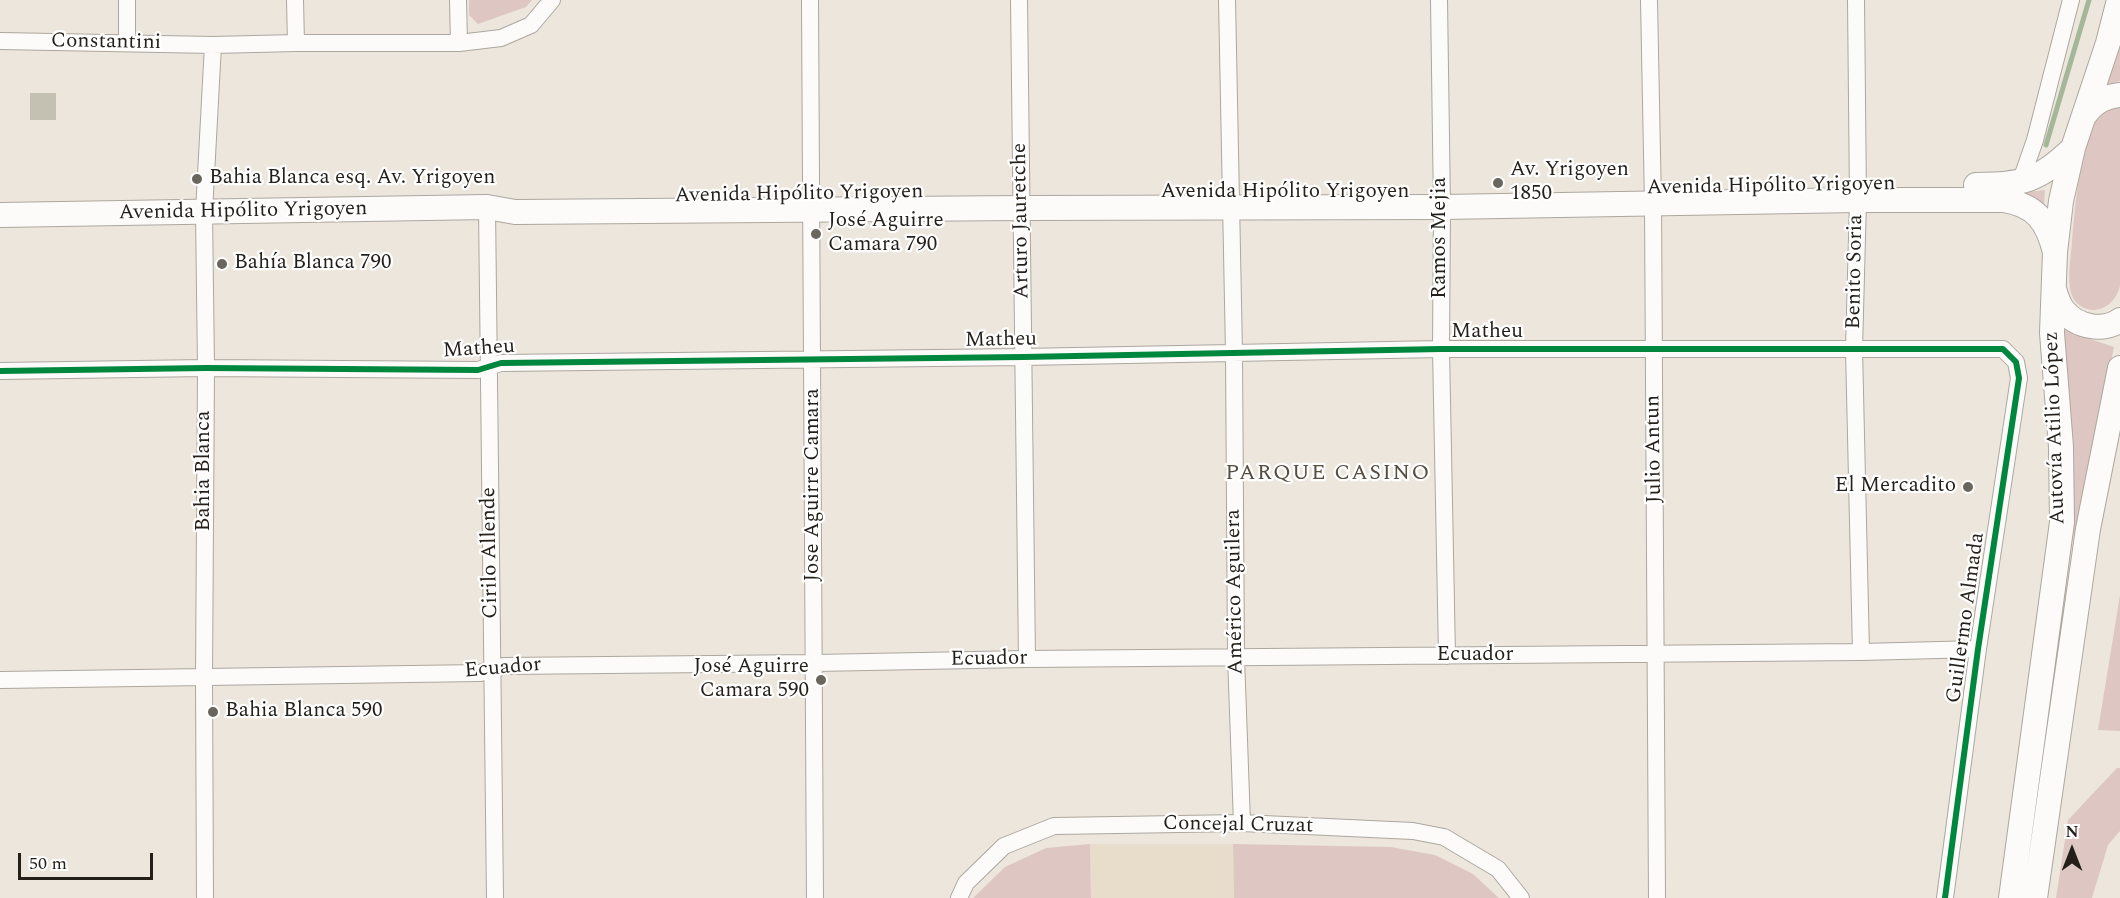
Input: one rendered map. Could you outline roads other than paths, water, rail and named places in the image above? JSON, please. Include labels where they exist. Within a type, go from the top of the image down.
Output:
[{"type":"main road","name":"Autovía Atilio López","points":[[2011,898],[2062,522],[2062,470],[2052,333],[2055,252],[2061,201],[2073,148],[2108,43],[2119,0]]},
{"type":"main road","points":[[2084,116],[2099,100],[2120,95]]},
{"type":"main road","name":"Avenida Hipólito Yrigoyen","points":[[0,215],[487,207],[515,212],[811,201],[1442,200],[1858,193],[2020,183],[2039,177],[2055,166],[2073,148]]},
{"type":"main road","name":"Avenida Hipólito Yrigoyen","points":[[1858,193],[2003,200],[2019,203],[2031,209],[2041,220],[2050,233],[2055,252]]},
{"type":"main road","points":[[2053,287],[2064,311],[2081,323],[2106,327],[2120,320]]},
{"type":"main road","name":"Autovía Atilio López","points":[[2035,898],[2088,529],[2120,368]]},
{"type":"street","points":[[127,0],[127,44]]},
{"type":"street","points":[[295,0],[296,43]]},
{"type":"street","points":[[458,0],[459,43]]},
{"type":"street","name":"Constantini","points":[[0,41],[213,45],[459,43],[501,38],[531,25],[552,0]]},
{"type":"street","name":"Jose Aguirre Camara","points":[[810,0],[815,898]]},
{"type":"street","name":"Arturo Jauretche","points":[[1019,0],[1027,659]]},
{"type":"street","name":"Américo Aguilera","points":[[1227,0],[1234,352],[1236,657],[1242,823]]},
{"type":"street","name":"Ramos Mejia","points":[[1439,0],[1442,200],[1441,349],[1447,656]]},
{"type":"street","name":"Julio Antun","points":[[1649,0],[1653,197],[1657,898]]},
{"type":"street","name":"Benito Soria","points":[[1856,0],[1858,193],[1854,349],[1860,652]]},
{"type":"street","points":[[2020,183],[2035,140],[2071,0]]},
{"type":"street","name":"Bahia Blanca","points":[[205,898],[204,212],[213,45]]},
{"type":"street","name":"Cirilo Allende","points":[[487,207],[495,898]]},
{"type":"street","name":"Matheu","points":[[0,371],[206,368],[478,370],[501,363],[1441,349],[2004,348]]},
{"type":"street","name":"Guillermo Almada","points":[[1945,898],[1978,649],[2019,378],[2016,362],[2004,348]]},
{"type":"street","name":"Ecuador","points":[[0,680],[468,673],[504,666],[1978,649]]},
{"type":"street","name":"Concejal Cruzat","points":[[959,898],[966,883],[1004,846],[1054,826],[1242,823],[1413,831],[1444,837],[1498,869],[1521,898]]},
{"type":"waterway","points":[[2046,145],[2089,0]]},
{"type":"place","name":"Bahia Blanca esq. Av. Yrigoyen","points":[[197,179]]},
{"type":"place","name":"Av. Yrigoyen 1850","points":[[1498,183]]},
{"type":"place","name":"José Aguirre Camara 790","points":[[816,234]]},
{"type":"place","name":"Bahía Blanca 790","points":[[222,264]]},
{"type":"place","name":"El Mercadito","points":[[1968,487]]},
{"type":"place","name":"José Aguirre Camara 590","points":[[821,680]]},
{"type":"place","name":"Bahia Blanca 590","points":[[213,712]]},
{"type":"district","name":"PARQUE CASINO","points":[[1328,475]]}]
